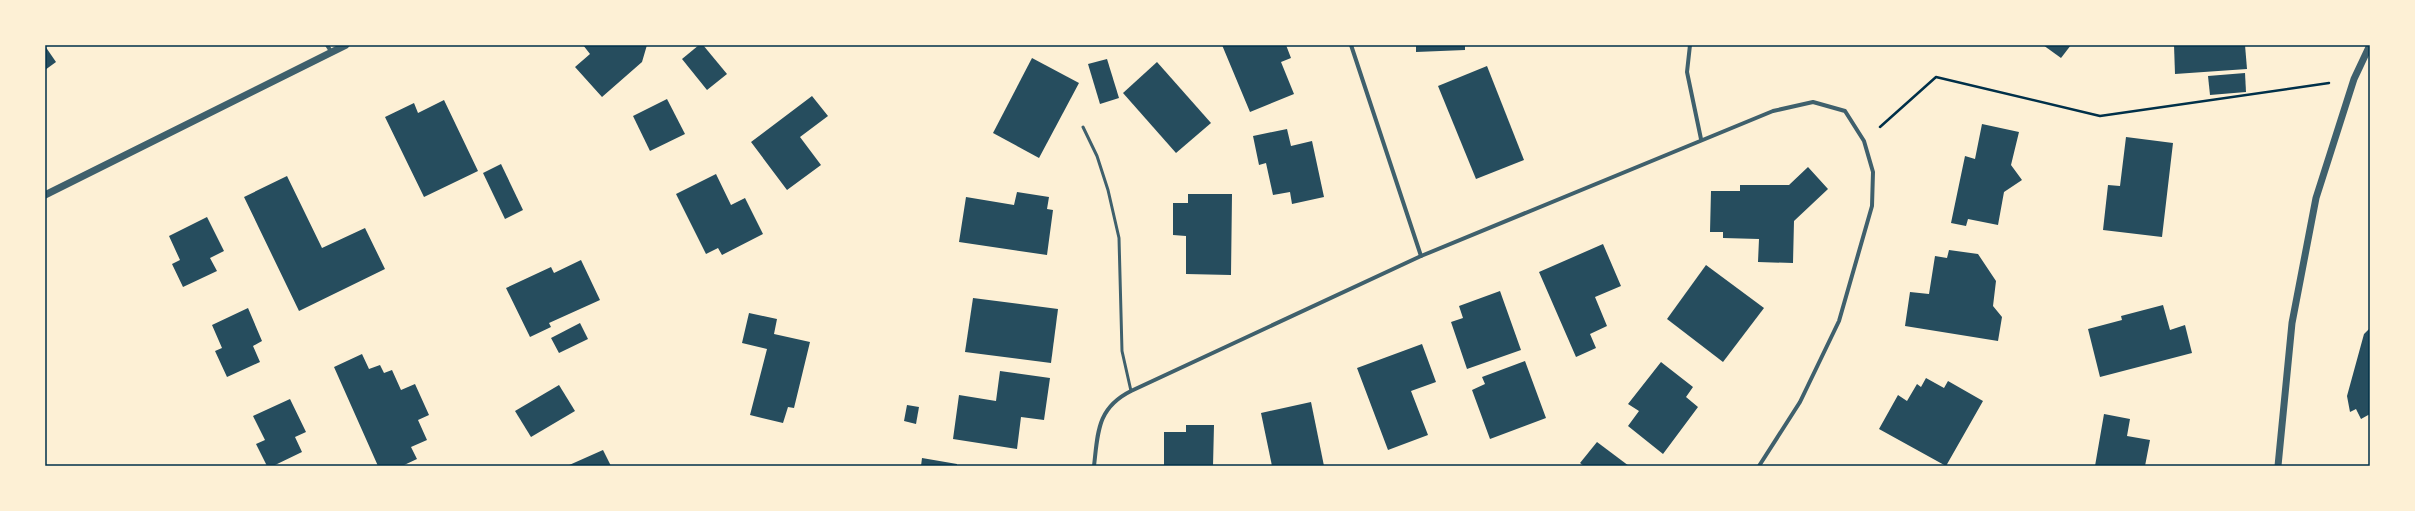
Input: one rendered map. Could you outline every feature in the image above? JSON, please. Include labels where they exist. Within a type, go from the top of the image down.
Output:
[{"type":"street","points":[[327,45],[332,53]]},
{"type":"street","points":[[45,195],[346,45]]},
{"type":"street","points":[[1351,45],[1421,256]]},
{"type":"street","points":[[1690,45],[1687,72],[1701,139]]},
{"type":"street","points":[[2278,466],[2292,323],[2316,198],[2354,79],[2370,45]]},
{"type":"street","points":[[1094,466],[1101,420],[1116,399],[1131,391],[1421,256],[1701,139],[1773,111],[1813,102],[1845,111],[1864,140],[1873,172],[1872,206],[1839,321],[1800,402],[1759,466]]},
{"type":"lane","points":[[1083,127],[1097,156],[1108,190],[1119,238],[1122,350],[1131,391]]},
{"type":"path","points":[[1864,140],[1936,77],[2100,116],[2354,79]]},
{"type":"building","points":[[583,45],[647,45],[642,62],[602,97],[575,67],[590,54]]},
{"type":"building","points":[[699,45],[703,45],[727,74],[707,90],[682,59]]},
{"type":"building","points":[[1222,45],[1286,45],[1291,58],[1281,62],[1294,94],[1250,112]]},
{"type":"building","points":[[1416,45],[1465,45],[1465,50],[1416,52]]},
{"type":"building","points":[[2043,45],[2071,45],[2061,58]]},
{"type":"building","points":[[2174,45],[2245,45],[2247,69],[2175,74]]},
{"type":"building","points":[[45,46],[56,62],[45,70]]},
{"type":"building","points":[[1032,58],[1079,83],[1039,158],[993,133]]},
{"type":"building","points":[[1107,59],[1119,98],[1100,104],[1088,64]]},
{"type":"building","points":[[1157,62],[1211,123],[1176,153],[1123,93]]},
{"type":"building","points":[[1487,66],[1524,160],[1476,179],[1438,86]]},
{"type":"building","points":[[2245,73],[2246,92],[2210,95],[2208,76]]},
{"type":"building","points":[[812,96],[828,116],[800,137],[821,165],[787,190],[751,142]]},
{"type":"building","points":[[667,99],[685,134],[650,151],[633,116]]},
{"type":"building","points":[[444,100],[478,171],[424,197],[385,117],[414,103],[418,113]]},
{"type":"building","points":[[1982,124],[2019,132],[2011,165],[2022,180],[2004,192],[1998,225],[1968,219],[1966,226],[1951,223],[1965,156],[1975,159]]},
{"type":"building","points":[[1287,129],[1291,146],[1312,141],[1324,197],[1292,204],[1290,192],[1273,195],[1266,163],[1259,165],[1253,136]]},
{"type":"building","points":[[2126,137],[2173,143],[2162,237],[2103,230],[2108,185],[2120,186]]},
{"type":"building","points":[[501,164],[523,210],[505,219],[483,173]]},
{"type":"building","points":[[1808,167],[1828,189],[1794,221],[1793,263],[1758,262],[1759,239],[1723,238],[1723,232],[1710,232],[1711,191],[1740,191],[1740,185],[1789,185]]},
{"type":"building","points":[[716,174],[731,205],[745,198],[763,234],[722,255],[718,248],[706,254],[676,194]]},
{"type":"building","points":[[287,176],[322,248],[365,228],[385,269],[299,311],[244,197]]},
{"type":"building","points":[[1017,192],[1049,197],[1047,209],[1053,210],[1047,255],[959,242],[966,197],[1014,205]]},
{"type":"building","points":[[1188,194],[1232,194],[1231,275],[1186,274],[1186,236],[1173,235],[1173,203],[1188,203]]},
{"type":"building","points":[[207,217],[224,251],[210,258],[217,271],[183,287],[172,264],[180,260],[169,236]]},
{"type":"building","points":[[1603,244],[1621,286],[1595,297],[1607,326],[1590,334],[1596,348],[1576,357],[1539,272]]},
{"type":"building","points":[[1949,250],[1978,254],[1996,281],[1993,306],[2002,317],[1998,341],[1905,326],[1910,292],[1929,294],[1935,256],[1947,258]]},
{"type":"building","points":[[581,260],[600,300],[549,323],[551,327],[530,337],[506,288],[551,267],[554,273]]},
{"type":"building","points":[[1706,265],[1764,308],[1723,362],[1667,319]]},
{"type":"building","points":[[1500,291],[1521,350],[1467,369],[1451,322],[1463,318],[1459,306]]},
{"type":"building","points":[[973,298],[1058,309],[1051,363],[965,352]]},
{"type":"building","points":[[2163,305],[2170,330],[2185,325],[2192,353],[2100,377],[2088,329],[2122,320],[2121,316]]},
{"type":"building","points":[[248,308],[262,341],[253,346],[260,362],[227,377],[215,351],[222,348],[212,325]]},
{"type":"building","points":[[749,313],[777,319],[774,334],[810,342],[794,408],[788,407],[783,423],[750,415],[767,349],[742,343]]},
{"type":"building","points":[[580,323],[588,339],[559,353],[551,338]]},
{"type":"building","points":[[2370,328],[2370,414],[2361,419],[2356,409],[2350,412],[2347,396],[2364,334]]},
{"type":"building","points":[[1422,344],[1436,382],[1411,391],[1428,435],[1388,450],[1357,368]]},
{"type":"building","points":[[362,354],[369,369],[380,365],[384,373],[392,370],[401,390],[415,384],[429,415],[418,420],[427,440],[411,447],[417,459],[402,466],[378,466],[334,367]]},
{"type":"building","points":[[1525,361],[1546,418],[1490,439],[1472,390],[1485,384],[1482,377]]},
{"type":"building","points":[[1661,362],[1693,387],[1686,397],[1698,407],[1663,454],[1628,426],[1639,411],[1628,404]]},
{"type":"building","points":[[1000,371],[1050,378],[1044,420],[1021,417],[1017,449],[953,439],[959,395],[996,401]]},
{"type":"building","points":[[1926,378],[1944,388],[1948,381],[1983,401],[1946,466],[1879,429],[1898,395],[1907,401],[1917,384],[1921,387]]},
{"type":"building","points":[[559,385],[575,411],[531,437],[515,411]]},
{"type":"building","points":[[290,399],[306,432],[295,437],[302,452],[273,466],[267,466],[256,444],[265,440],[253,416]]},
{"type":"building","points":[[1311,402],[1324,466],[1272,466],[1261,413]]},
{"type":"building","points":[[907,405],[919,407],[916,424],[904,421]]},
{"type":"building","points":[[2104,414],[2130,419],[2127,436],[2150,440],[2145,466],[2095,466]]},
{"type":"building","points":[[1186,425],[1214,425],[1213,466],[1164,466],[1164,432],[1186,432]]},
{"type":"building","points":[[1597,442],[1629,466],[1584,466],[1580,463]]},
{"type":"building","points":[[603,450],[611,466],[567,466]]},
{"type":"building","points":[[922,458],[957,464],[957,466],[921,466]]}]
